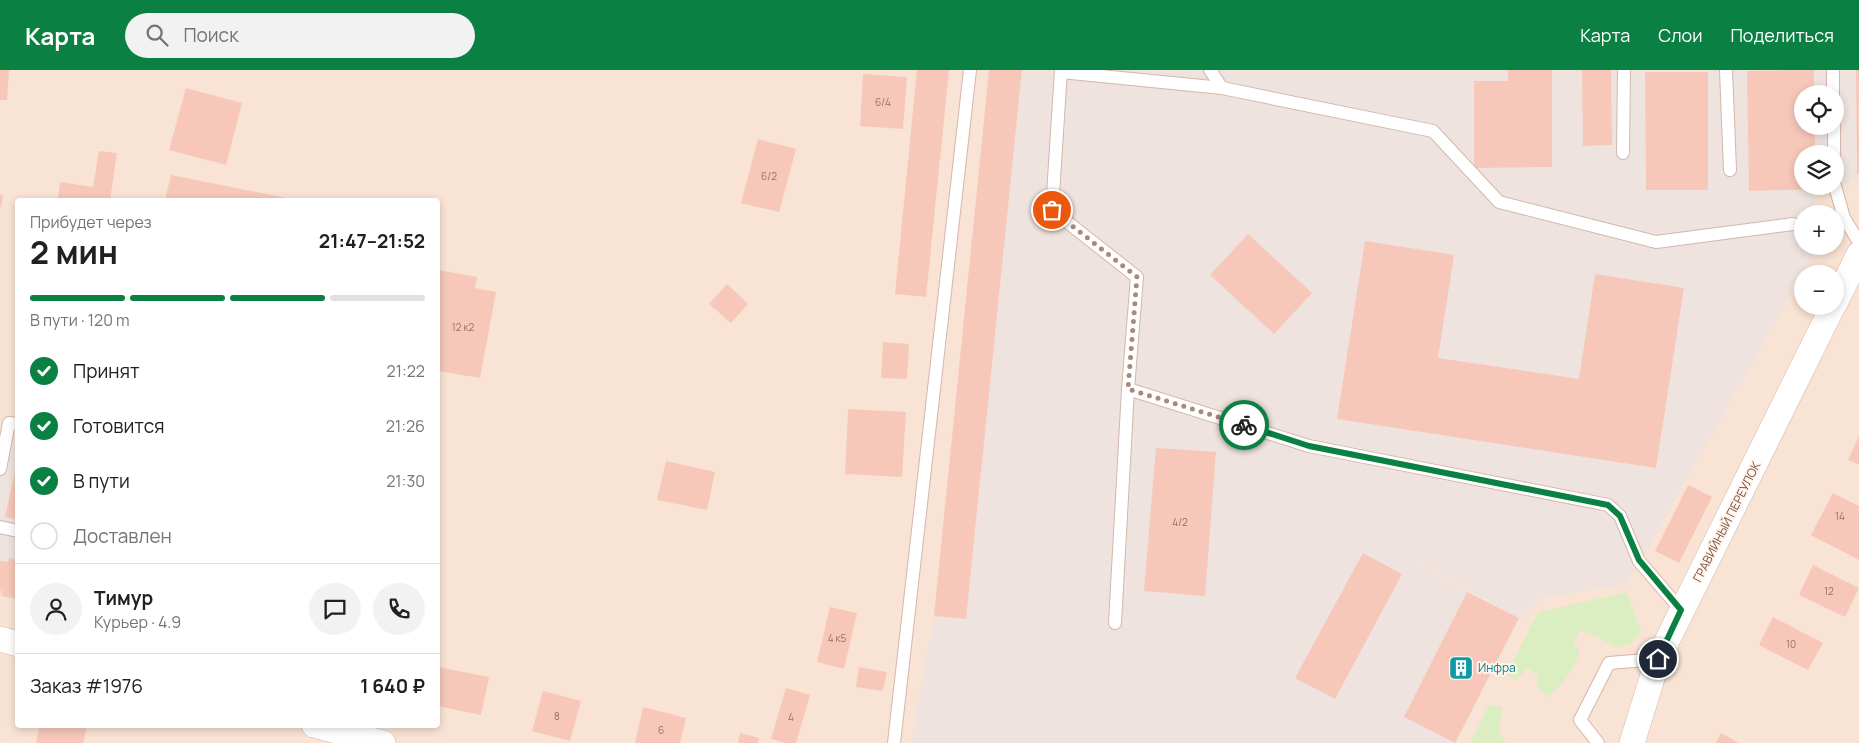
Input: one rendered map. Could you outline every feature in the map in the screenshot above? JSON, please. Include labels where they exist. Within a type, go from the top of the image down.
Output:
[{"type":"street","points":[[1844,284],[1859,254]]},
{"type":"street","name":"ГРАВИЙНЫЙ ПЕРЕУЛОК","points":[[1632,743],[1658,659],[1829,315]]},
{"type":"street","points":[[0,639],[15,643]]},
{"type":"street","points":[[336,728],[358,731],[383,743]]},
{"type":"lane","points":[[894,743],[970,70]]},
{"type":"lane","points":[[1210,70],[1222,88]]},
{"type":"lane","points":[[1623,154],[1624,70]]},
{"type":"lane","points":[[1726,70],[1730,170]]},
{"type":"lane","points":[[1833,70],[1833,85]]},
{"type":"lane","points":[[1115,623],[1128,389],[1137,277],[1052,210],[1061,71],[1222,88],[1433,131],[1499,202],[1656,242],[1793,224]]},
{"type":"lane","points":[[1838,195],[1844,218],[1859,242]]},
{"type":"lane","points":[[1128,389],[1309,446],[1608,505],[1620,516],[1639,560],[1681,610]]},
{"type":"lane","points":[[0,469],[9,423],[15,424]]},
{"type":"lane","points":[[0,527],[15,530]]},
{"type":"lane","points":[[1598,743],[1580,720],[1609,663],[1658,659]]},
{"type":"shaded area","points":[[0,70],[1859,70],[1859,743],[0,743]]},
{"type":"shaded area","points":[[1022,70],[1859,70],[1859,181],[1844,184],[1844,145],[1794,145],[1794,195],[1816,195],[1815,205],[1794,205],[1794,255],[1813,255],[1807,265],[1794,265],[1794,289],[1627,584],[1541,598],[1519,618],[1456,743],[911,743],[934,616],[966,619]],"holes":[[[1373,537],[1503,609],[1467,592]]]},
{"type":"shaded area","points":[[0,443],[15,446],[15,599],[0,595]]},
{"type":"green space","points":[[1626,592],[1641,631],[1632,643],[1616,648],[1600,638],[1580,630],[1574,644],[1580,651],[1575,665],[1563,682],[1547,697],[1537,687],[1538,676],[1528,668],[1516,680],[1506,675],[1538,613]]},
{"type":"green space","points":[[1489,705],[1502,707],[1499,733],[1506,743],[1470,743]]},
{"type":"building","points":[[0,70],[9,70],[7,100],[0,100]]},
{"type":"building","points":[[917,70],[949,70],[926,297],[895,294]]},
{"type":"building","points":[[989,70],[1022,70],[966,619],[934,616]]},
{"type":"building","points":[[1508,70],[1552,70],[1552,167],[1474,168],[1474,81],[1508,81]]},
{"type":"building","points":[[1582,70],[1611,70],[1612,145],[1583,146]]},
{"type":"building","points":[[1814,70],[1814,85],[1794,85],[1794,135],[1815,135],[1815,145],[1794,145],[1794,190],[1749,191],[1747,71]]},
{"type":"building","points":[[1856,70],[1859,70],[1859,174],[1857,174]]},
{"type":"building","points":[[1645,72],[1708,72],[1708,190],[1646,190]]},
{"type":"building","points":[[863,74],[907,77],[903,129],[860,126]]},
{"type":"building","points":[[186,88],[242,103],[226,165],[169,150]]},
{"type":"building","points":[[758,139],[796,149],[779,212],[741,203]]},
{"type":"building","points":[[99,151],[117,153],[110,198],[58,198],[60,182],[93,187]]},
{"type":"building","points":[[171,175],[286,198],[165,198]]},
{"type":"building","points":[[0,195],[3,195],[1,207],[0,207]]},
{"type":"building","points":[[1248,234],[1312,293],[1274,334],[1210,275]]},
{"type":"building","points":[[1365,241],[1454,255],[1438,358],[1579,379],[1595,274],[1684,288],[1656,468],[1337,419]]},
{"type":"building","points":[[440,270],[477,277],[475,288],[496,292],[480,378],[440,371]]},
{"type":"building","points":[[727,284],[748,304],[731,323],[709,304]]},
{"type":"building","points":[[883,342],[909,344],[907,379],[881,378]]},
{"type":"building","points":[[848,409],[906,412],[902,477],[845,474]]},
{"type":"building","points":[[1859,436],[1859,465],[1848,460]]},
{"type":"building","points":[[1156,448],[1216,452],[1205,596],[1144,591]]},
{"type":"building","points":[[666,461],[715,472],[707,510],[657,500]]},
{"type":"building","points":[[15,472],[15,519],[5,517]]},
{"type":"building","points":[[1688,485],[1712,497],[1679,563],[1655,551]]},
{"type":"building","points":[[1833,493],[1859,506],[1859,560],[1811,535]]},
{"type":"building","points":[[1363,553],[1402,574],[1335,699],[1295,678]]},
{"type":"building","points":[[9,558],[15,559],[15,598],[2,596],[3,587],[0,595],[0,561],[8,562]]},
{"type":"building","points":[[1813,565],[1859,588],[1845,617],[1799,595]]},
{"type":"building","name":"Инфра","points":[[1467,592],[1519,618],[1455,743],[1404,717]]},
{"type":"building","points":[[830,607],[857,613],[844,669],[817,662]]},
{"type":"building","points":[[1773,617],[1823,643],[1808,670],[1759,645]]},
{"type":"building","points":[[440,667],[489,677],[481,715],[440,706]]},
{"type":"building","points":[[859,667],[887,672],[883,691],[856,687]]},
{"type":"building","points":[[786,688],[810,695],[796,743],[786,743],[771,739]]},
{"type":"building","points":[[543,691],[581,701],[570,741],[532,731]]},
{"type":"building","points":[[643,707],[686,718],[680,743],[635,743]]},
{"type":"building","points":[[39,728],[87,728],[83,743],[36,743]]},
{"type":"building","points":[[740,733],[759,738],[758,743],[738,743]]},
{"type":"building","points":[[1721,733],[1739,743],[1716,743]]},
{"type":"way so far","points":[[1052,210],[1137,277],[1128,389],[1244,425]]},
{"type":"place","name":"Инфра","points":[[1461,668]]},
{"type":"route","points":[[1244,425],[1309,446],[1608,505],[1620,516],[1639,560],[1681,610],[1658,659]]}]
